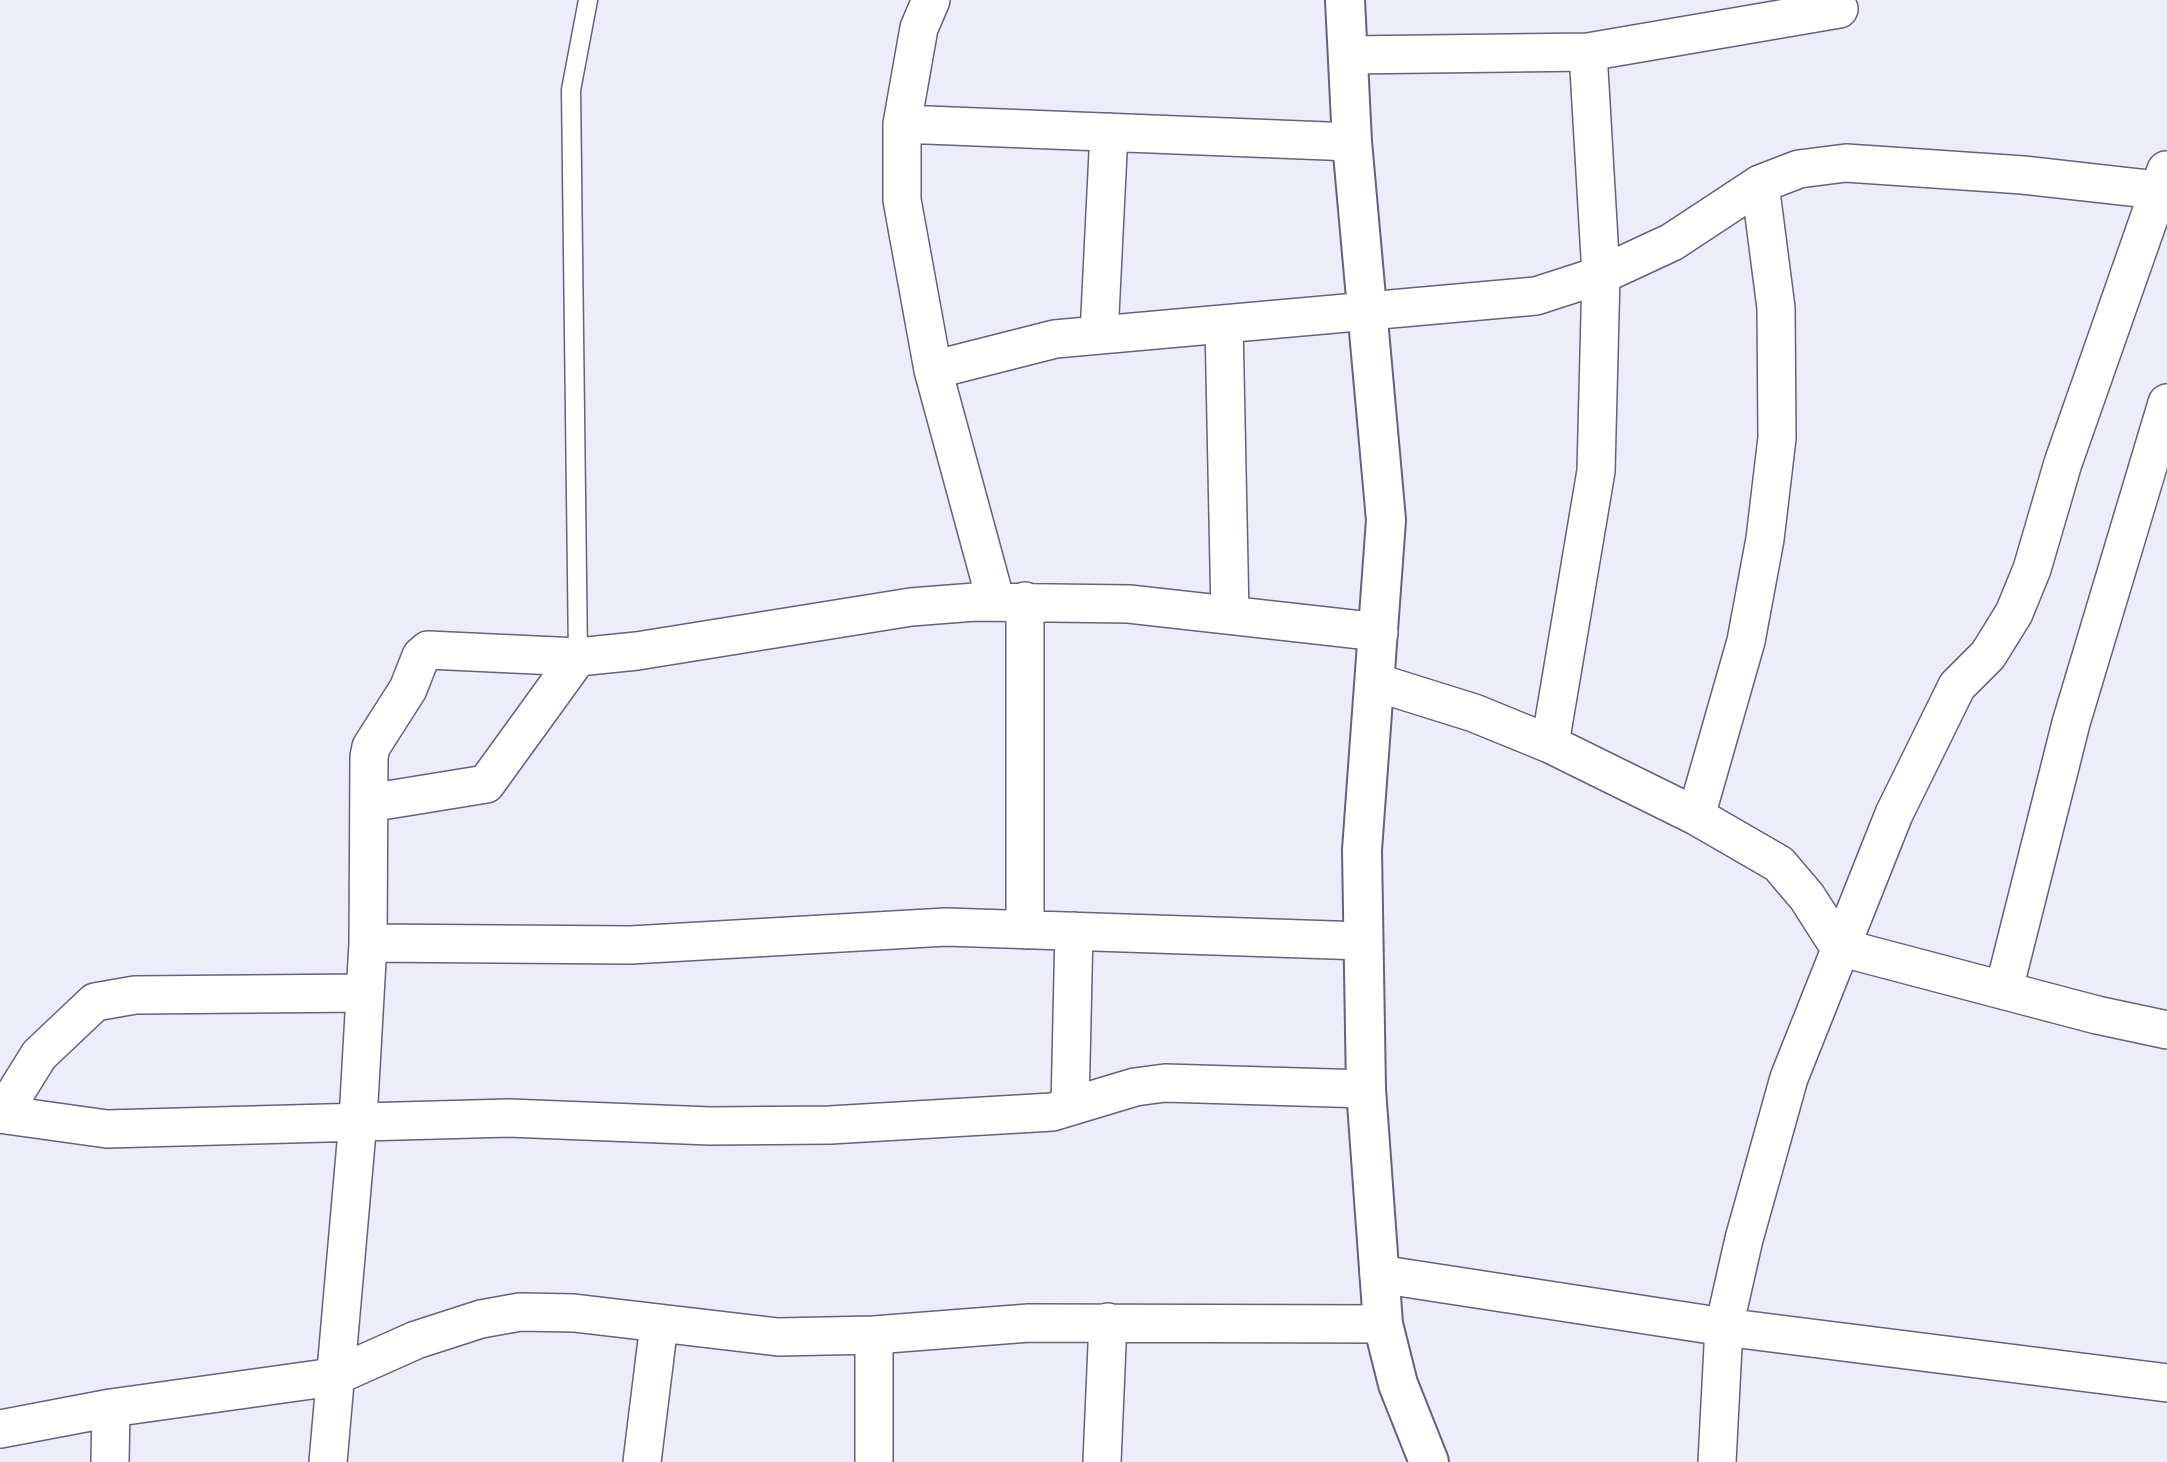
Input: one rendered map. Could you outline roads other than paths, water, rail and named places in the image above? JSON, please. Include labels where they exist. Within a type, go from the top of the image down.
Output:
[{"type":"street","points":[[931,0],[919,28],[902,124],[902,200],[933,370],[1011,602],[1025,930]]},
{"type":"street","points":[[1345,0],[1352,142],[1386,520],[1362,850],[1366,1089],[1383,1324],[1398,1384],[1429,1462]]},
{"type":"street","points":[[1349,55],[1588,52],[1839,9]]},
{"type":"street","points":[[1550,744],[1596,471],[1601,275],[1588,52]]},
{"type":"street","points":[[902,124],[1352,142]]},
{"type":"street","points":[[1099,335],[1110,132]]},
{"type":"street","points":[[933,370],[1055,339],[1536,296],[1601,275],[1672,242],[1760,184],[1799,169],[1846,163],[2165,183],[2063,463],[2032,569],[2014,613],[1988,655],[1957,686],[1895,814],[1839,947],[1789,1078],[1744,1239],[1724,1326],[1717,1462]]},
{"type":"street","points":[[1696,816],[1746,641],[1765,539],[1777,438],[1776,308],[1760,184]]},
{"type":"street","points":[[1224,324],[1230,615]]},
{"type":"street","points":[[2004,989],[2071,723],[2167,403]]},
{"type":"street","points":[[328,1462],[358,1120],[368,943],[371,747],[408,690],[421,656],[428,650],[578,657],[637,651],[911,607],[1011,602],[1129,604],[1379,632]]},
{"type":"street","points":[[369,803],[486,784],[578,657]]},
{"type":"street","points":[[1375,682],[1474,713],[1550,744],[1696,816],[1779,864],[1807,897],[1839,947],[2097,1015],[2167,1030]]},
{"type":"street","points":[[368,943],[631,945],[946,927],[1363,941]]},
{"type":"street","points":[[1070,1106],[1074,932]]},
{"type":"street","points":[[364,993],[135,995],[95,1002],[39,1055],[1,1113],[107,1129],[358,1120],[509,1118],[710,1126],[830,1125],[1052,1112],[1136,1087],[1165,1083],[1366,1089]]},
{"type":"street","points":[[1380,1274],[1724,1326],[2167,1383]]},
{"type":"street","points":[[0,1429],[111,1408],[334,1377],[416,1340],[481,1319],[520,1312],[574,1313],[778,1337],[874,1335],[1029,1323],[1383,1324]]},
{"type":"street","points":[[1101,1462],[1108,1322]]},
{"type":"street","points":[[642,1462],[660,1324]]},
{"type":"street","points":[[874,1335],[874,1462]]},
{"type":"street","points":[[110,1462],[111,1408]]},
{"type":"lane","points":[[578,657],[571,90],[588,0]]}]
